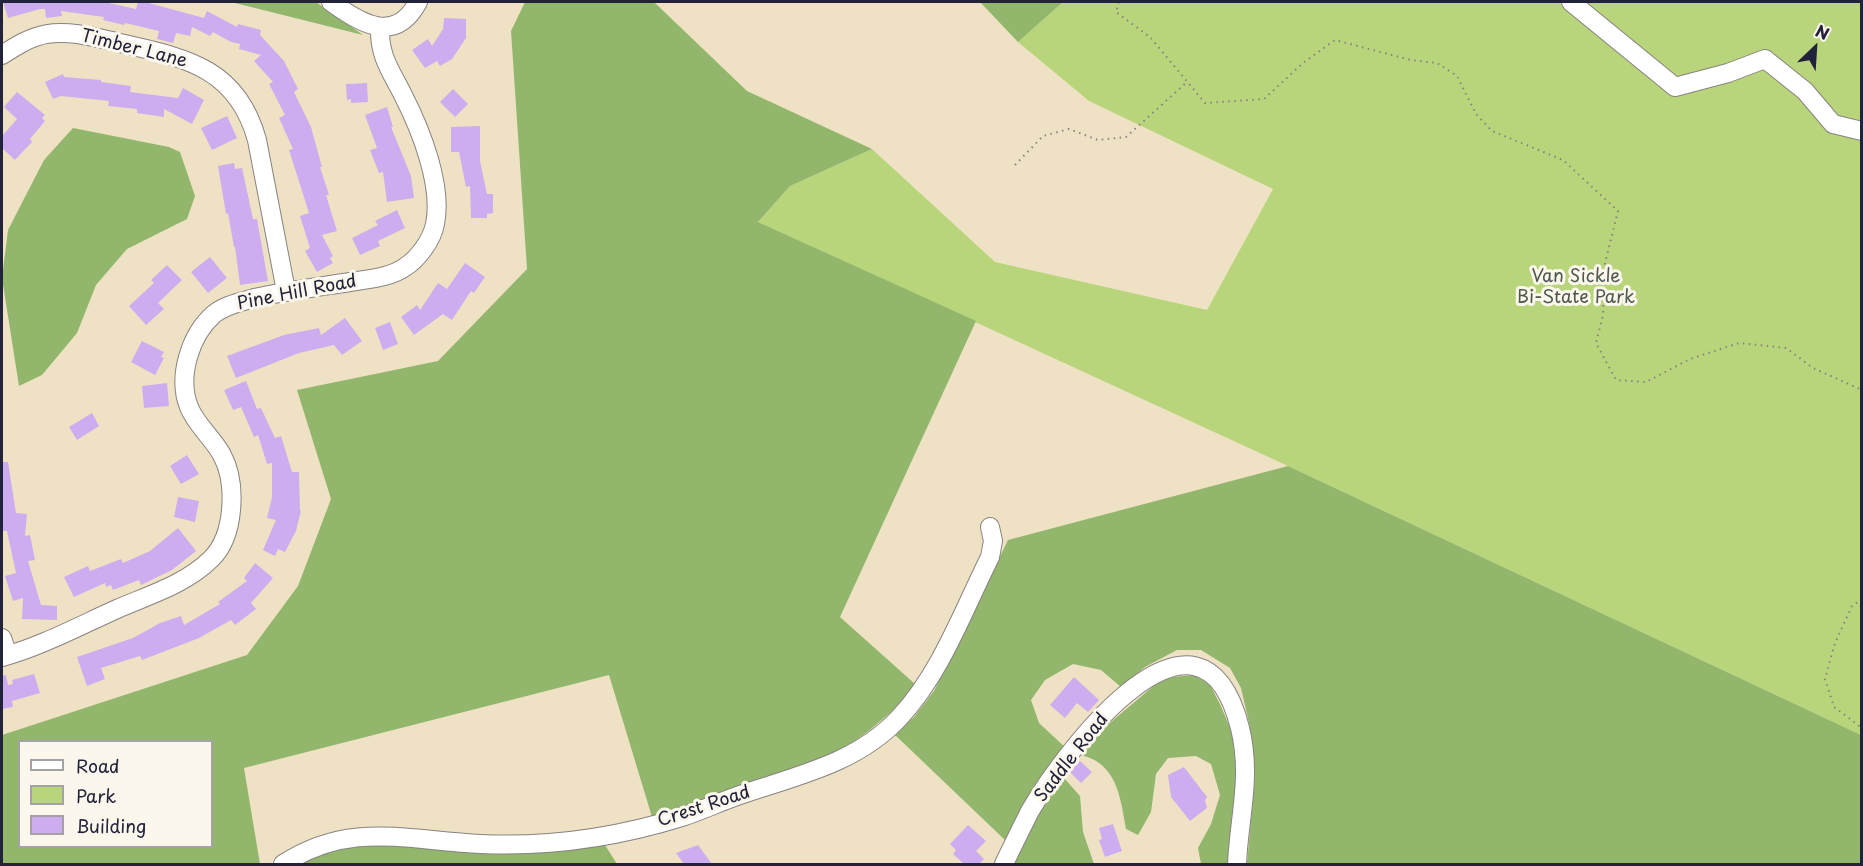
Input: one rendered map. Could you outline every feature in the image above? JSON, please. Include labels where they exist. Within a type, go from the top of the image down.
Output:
[{"type":"street","points":[[331,2],[346,12],[380,28],[392,26],[406,16],[418,2]]},
{"type":"street","points":[[1571,2],[1675,87],[1728,73],[1765,59],[1805,91],[1833,124],[1862,131]]},
{"type":"street","name":"Pine Hill Road","points":[[4,650],[192,575],[213,558],[228,530],[231,506],[230,482],[222,455],[189,407],[184,383],[187,360],[198,334],[215,314],[233,304],[286,291],[378,278],[405,268],[423,250],[434,226],[438,198],[431,167],[404,96],[381,52],[380,28]]},
{"type":"street","name":"Timber Lane","points":[[2,55],[23,42],[48,34],[75,34],[171,55],[201,67],[223,82],[240,99],[251,118],[286,291]]},
{"type":"street","name":"Crest Road","points":[[283,864],[313,847],[345,838],[382,835],[479,844],[526,845],[619,833],[682,817],[733,797],[833,765],[864,746],[898,719],[921,691],[938,662],[990,557],[993,541],[990,527]]},
{"type":"street","name":"Saddle Road","points":[[1004,864],[1031,811],[1055,775],[1088,733],[1114,705],[1142,682],[1163,670],[1184,664],[1204,668],[1220,681],[1230,699],[1240,729],[1246,788],[1237,864]]},
{"type":"path","points":[[1119,2],[1116,12],[1150,37],[1205,103],[1264,99],[1303,63],[1335,40],[1411,60],[1437,63],[1457,76],[1476,114],[1492,131],[1563,160],[1618,211],[1605,263],[1603,315],[1596,343],[1616,380],[1646,382],[1690,359],[1739,343],[1786,348],[1813,368],[1862,390]]},
{"type":"path","points":[[1015,165],[1042,136],[1069,129],[1098,140],[1126,137],[1187,82]]},
{"type":"path","points":[[1862,600],[1852,606],[1835,643],[1825,679],[1834,706],[1862,728]]},
{"type":"green space","points":[[231,2],[316,2],[363,35]]},
{"type":"green space","points":[[525,2],[654,2],[747,91],[872,149],[790,186],[758,222],[976,321],[840,617],[915,684],[897,707],[841,751],[789,772],[652,817],[609,675],[244,768],[260,864],[2,864],[2,735],[247,655],[298,586],[331,499],[297,390],[438,361],[527,269],[511,31]]},
{"type":"green space","points":[[980,2],[1063,2],[1018,42]]},
{"type":"green space","name":"Van Sickle Bi-State Park","points":[[1063,2],[1861,2],[1861,735],[1288,466],[758,222],[790,186],[872,149],[995,262],[1207,310],[1273,189],[1089,101],[1018,42]]},
{"type":"green space","points":[[73,128],[169,147],[180,152],[195,196],[187,219],[127,249],[96,285],[77,333],[42,375],[19,386],[2,278],[8,230],[44,160]]},
{"type":"green space","points":[[1288,466],[1861,735],[1861,864],[1247,864],[1255,776],[1249,723],[1241,688],[1230,668],[1201,650],[1177,650],[1145,667],[1121,687],[1101,670],[1073,664],[1045,680],[1031,700],[1039,723],[1067,749],[1018,814],[1005,840],[894,734],[914,717],[934,691],[1008,540]]},
{"type":"green space","points":[[1194,675],[1210,685],[1233,735],[1236,769],[1235,803],[1228,864],[1201,864],[1198,848],[1211,824],[1220,795],[1211,764],[1196,756],[1168,758],[1156,774],[1151,812],[1138,835],[1126,829],[1118,793],[1111,776],[1099,763],[1082,755],[1105,727],[1163,678]]},
{"type":"green space","points":[[1064,778],[1080,796],[1083,832],[1094,864],[1013,864],[1034,821]]},
{"type":"green space","points":[[365,843],[605,845],[617,864],[300,864],[334,849]]},
{"type":"building","points":[[3,2],[104,2],[136,9],[138,2],[145,2],[204,18],[207,11],[237,27],[238,24],[261,30],[260,35],[284,61],[298,89],[294,92],[311,127],[329,195],[326,195],[337,231],[322,235],[333,256],[330,258],[333,263],[317,272],[305,251],[310,248],[300,216],[309,213],[289,150],[293,149],[279,118],[285,115],[269,84],[273,82],[254,61],[261,55],[239,49],[240,44],[231,42],[213,32],[210,36],[192,27],[190,36],[176,33],[173,43],[157,39],[159,31],[103,20],[104,17],[61,11],[62,16],[46,18],[45,9],[40,9],[8,18]]},
{"type":"building","points":[[444,18],[466,19],[466,38],[452,59],[440,66],[437,61],[425,68],[412,50],[428,39],[432,46],[443,29]]},
{"type":"building","points":[[63,74],[64,77],[101,80],[101,82],[131,86],[130,92],[178,98],[183,88],[204,100],[192,124],[164,109],[164,117],[137,113],[137,109],[108,106],[109,101],[61,96],[53,99],[45,82]]},
{"type":"building","points":[[367,83],[368,102],[351,103],[351,99],[347,100],[346,84]]},
{"type":"building","points":[[453,89],[468,104],[455,117],[440,102]]},
{"type":"building","points":[[17,92],[45,115],[42,118],[45,121],[30,139],[32,142],[15,160],[2,148],[2,136],[17,119],[4,107]]},
{"type":"building","points":[[387,107],[393,127],[391,127],[411,176],[414,198],[387,202],[383,172],[379,173],[370,150],[377,148],[365,115]]},
{"type":"building","points":[[227,116],[237,138],[212,150],[201,128]]},
{"type":"building","points":[[480,126],[480,161],[487,194],[493,194],[493,213],[487,214],[487,218],[471,218],[470,186],[466,187],[459,152],[451,152],[451,127]]},
{"type":"building","points":[[234,163],[235,169],[242,168],[253,219],[257,219],[268,281],[240,285],[235,247],[228,213],[226,214],[218,166]]},
{"type":"building","points":[[397,210],[405,228],[378,241],[380,246],[360,255],[352,238],[378,225],[375,221]]},
{"type":"building","points":[[210,257],[227,278],[208,293],[191,272]]},
{"type":"building","points":[[465,263],[485,277],[474,293],[471,291],[452,320],[443,314],[414,335],[401,317],[417,305],[420,310],[438,283],[447,289]]},
{"type":"building","points":[[167,265],[182,280],[158,303],[164,309],[146,325],[129,306],[154,283],[151,280]]},
{"type":"building","points":[[345,318],[362,341],[342,355],[334,345],[299,353],[236,378],[227,356],[284,335],[319,328],[321,335]]},
{"type":"building","points":[[390,322],[398,344],[383,350],[375,328]]},
{"type":"building","points":[[142,341],[164,352],[161,357],[164,358],[155,375],[131,362]]},
{"type":"building","points":[[246,381],[257,409],[261,408],[275,438],[281,436],[292,472],[299,472],[301,511],[296,531],[285,552],[278,549],[275,556],[263,550],[276,520],[267,518],[272,497],[272,463],[267,464],[258,435],[254,437],[241,407],[233,410],[224,390]]},
{"type":"building","points":[[167,383],[169,406],[144,408],[142,386]]},
{"type":"building","points":[[92,413],[99,426],[77,440],[69,427]]},
{"type":"building","points":[[187,455],[199,474],[181,484],[170,466]]},
{"type":"building","points":[[2,462],[8,462],[16,513],[27,514],[25,536],[30,535],[35,560],[28,561],[41,605],[57,606],[57,620],[22,619],[23,598],[13,601],[5,576],[16,573],[7,531],[2,531]]},
{"type":"building","points":[[178,497],[199,501],[195,522],[174,517]]},
{"type":"building","points":[[178,528],[196,551],[172,570],[141,585],[139,580],[113,590],[111,585],[106,587],[105,583],[74,597],[64,577],[88,566],[90,571],[121,559],[123,563],[150,551]]},
{"type":"building","points":[[255,563],[273,578],[251,603],[256,609],[235,625],[231,620],[199,638],[142,660],[140,656],[101,668],[105,679],[87,686],[77,657],[133,638],[160,623],[181,616],[184,625],[220,604],[218,602],[247,581],[244,578]]},
{"type":"building","points":[[34,674],[40,693],[12,701],[13,707],[2,709],[2,676],[6,675],[8,685],[13,684],[12,680]]},
{"type":"building","points":[[1074,677],[1099,700],[1088,712],[1077,703],[1065,718],[1050,705]]},
{"type":"building","points":[[1080,761],[1092,772],[1081,783],[1070,772]]},
{"type":"building","points":[[1184,767],[1207,797],[1205,800],[1207,808],[1190,821],[1171,797],[1168,775]]},
{"type":"building","points":[[1113,824],[1122,851],[1105,857],[1099,840],[1102,839],[1099,828]]},
{"type":"building","points":[[968,825],[986,841],[976,851],[984,859],[979,864],[964,864],[953,854],[956,850],[950,844]]},
{"type":"building","points":[[698,845],[712,864],[684,864],[676,853]]}]
